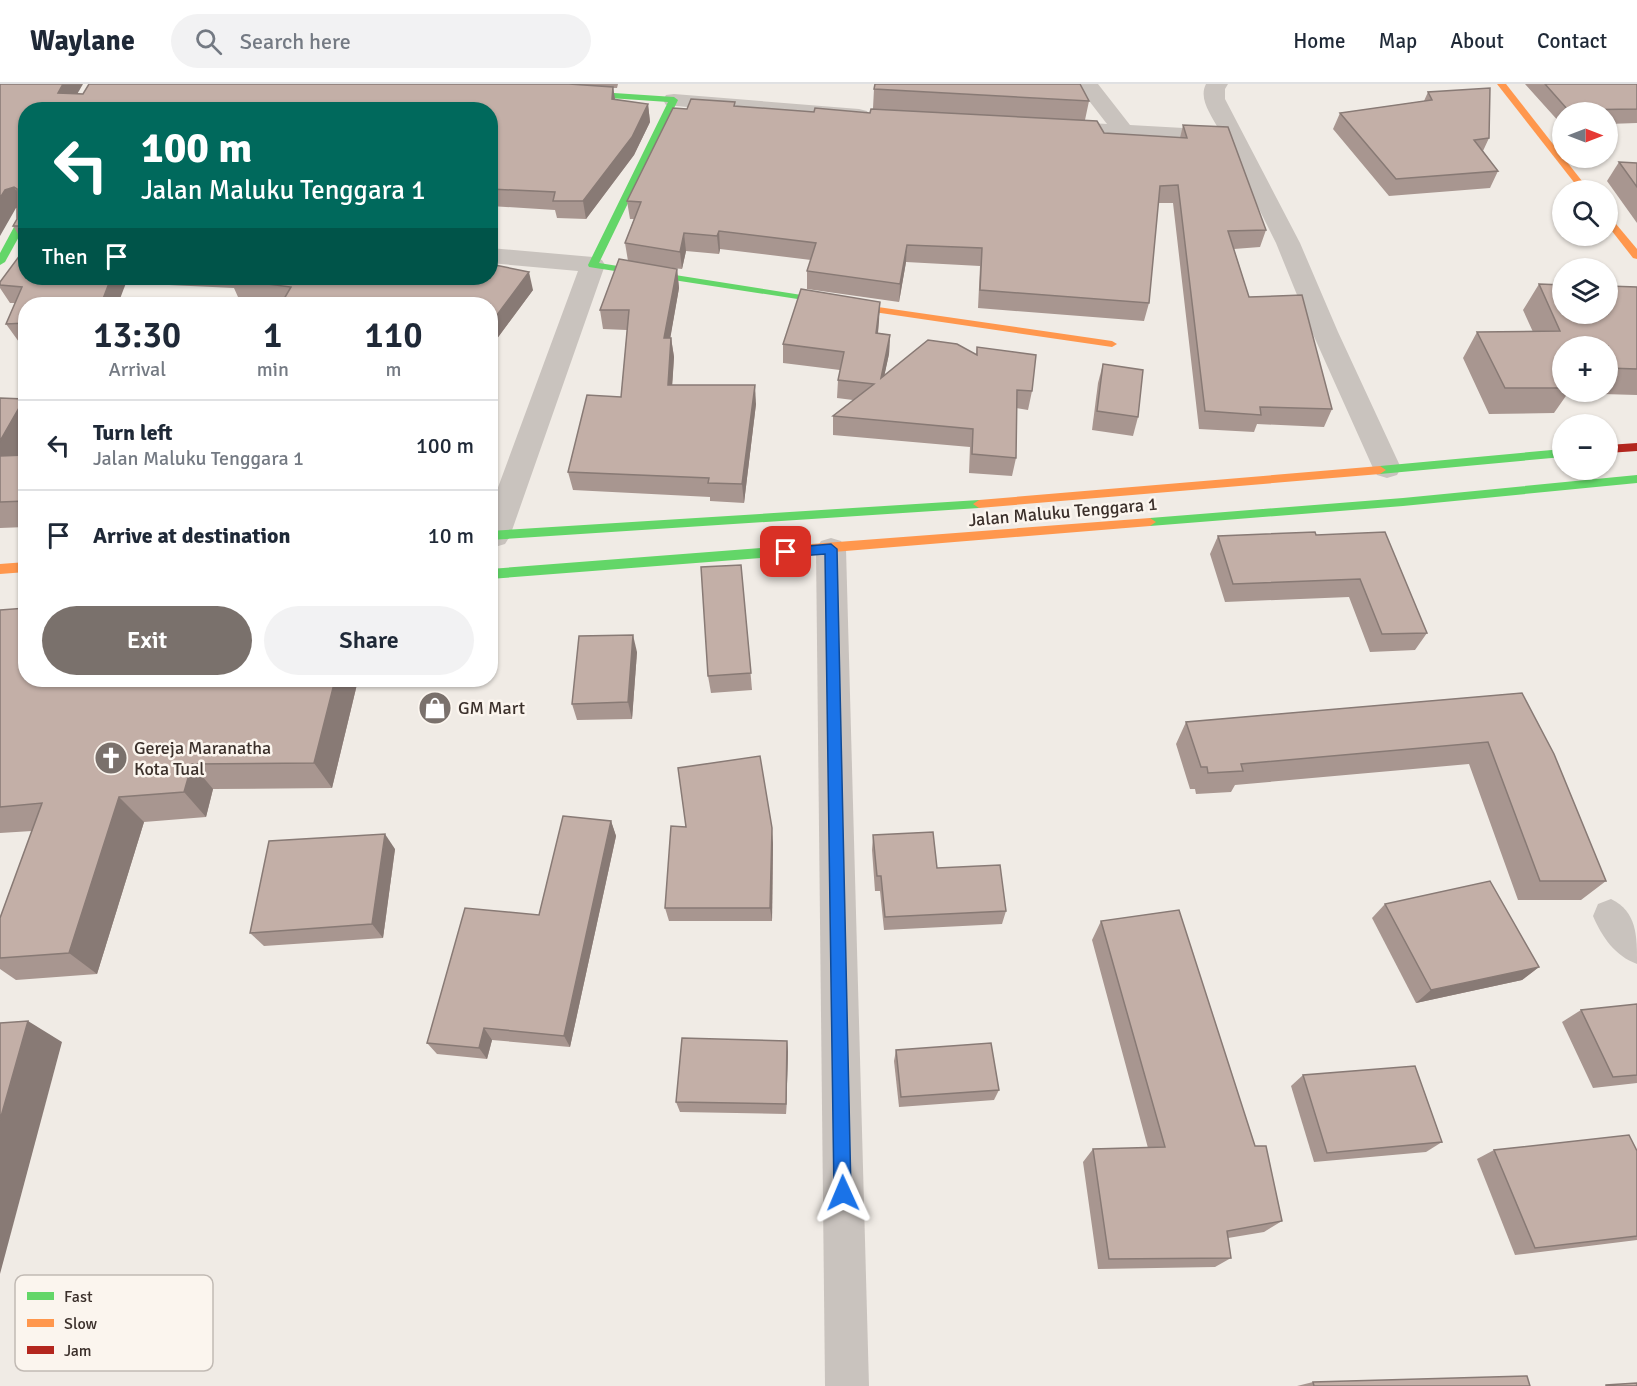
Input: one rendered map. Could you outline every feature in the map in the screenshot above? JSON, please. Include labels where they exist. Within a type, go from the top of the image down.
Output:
[{"type":"main road","points":[[1501,84],[1577,180]]},
{"type":"main road","points":[[556,92],[674,100],[593,265],[920,317],[1112,344]]},
{"type":"main road","points":[[0,262],[18,229]]},
{"type":"main road","points":[[1618,232],[1637,256]]},
{"type":"main road","points":[[1618,448],[1637,447]]},
{"type":"main road","name":"Jalan Maluku Tenggara 1","points":[[498,536],[830,515],[1181,488],[1552,454]]},
{"type":"main road","name":"Jalan Maluku Tenggara 1","points":[[498,573],[831,549],[1392,503],[1637,479]]},
{"type":"main road","points":[[0,569],[18,568]]},
{"type":"street","points":[[1086,84],[1125,132]]},
{"type":"street","points":[[1217,84],[1214,89],[1214,99],[1288,243],[1325,332],[1387,468]]},
{"type":"street","points":[[674,100],[877,118]]},
{"type":"street","points":[[1042,127],[1232,137]]},
{"type":"street","points":[[498,256],[593,265],[498,522]]},
{"type":"street","points":[[831,549],[848,1386]]},
{"type":"street","points":[[1611,915],[1631,943],[1637,947]]},
{"type":"building","points":[[0,84],[63,84],[58,93],[83,94],[89,84],[569,84],[613,87],[612,99],[648,104],[632,137],[583,201],[553,201],[555,192],[498,189],[498,102],[18,102],[18,226],[13,226],[17,219],[17,189],[14,187],[5,190],[0,198]]},
{"type":"building","points":[[875,84],[1080,84],[1089,101],[874,89]]},
{"type":"building","points":[[1545,84],[1637,84],[1637,109],[1618,109],[1618,102],[1561,102]]},
{"type":"building","points":[[1490,88],[1489,138],[1474,140],[1498,171],[1396,179],[1340,113],[1432,100],[1428,92]]},
{"type":"building","points":[[691,99],[735,102],[734,106],[814,112],[815,108],[870,113],[871,109],[1097,121],[1104,133],[1187,138],[1183,125],[1228,127],[1266,230],[1228,231],[1249,297],[1302,295],[1332,409],[1260,407],[1261,415],[1205,411],[1178,185],[1160,186],[1149,303],[980,290],[982,248],[907,245],[900,284],[807,271],[816,243],[719,231],[717,236],[684,233],[680,252],[625,243],[641,202],[627,201],[673,108],[687,109]]},
{"type":"building","points":[[1619,162],[1637,163],[1637,187]]},
{"type":"building","points":[[18,258],[18,285],[108,285],[104,297],[18,297],[18,323],[6,324],[22,287],[0,285]]},
{"type":"building","points":[[619,259],[677,269],[664,338],[671,338],[668,385],[755,385],[742,484],[708,483],[709,478],[568,472],[587,395],[621,397],[629,310],[600,310]]},
{"type":"building","points":[[498,266],[529,272],[498,314],[498,297],[285,297],[291,287],[276,285],[498,285]]},
{"type":"building","points":[[1539,284],[1552,285],[1552,313]]},
{"type":"building","points":[[1618,286],[1637,287],[1637,369],[1618,368],[1618,336],[1552,336],[1552,388],[1505,388],[1477,332],[1560,331],[1557,324],[1618,324]]},
{"type":"building","points":[[801,289],[880,302],[876,333],[890,335],[881,378],[928,340],[957,344],[977,355],[977,347],[1036,355],[1032,391],[1017,390],[1016,458],[972,454],[973,429],[833,416],[874,384],[838,380],[844,352],[783,344]]},
{"type":"building","points":[[1103,364],[1143,370],[1138,417],[1097,411]]},
{"type":"building","points":[[0,398],[18,399],[18,410],[0,441]]},
{"type":"building","points":[[18,455],[18,501],[0,502],[0,456]]},
{"type":"building","points":[[1315,532],[1316,535],[1385,532],[1427,633],[1382,634],[1360,579],[1233,584],[1218,536]]},
{"type":"building","points":[[741,565],[751,673],[708,676],[701,567]]},
{"type":"building","points":[[18,609],[18,687],[333,687],[314,763],[192,764],[184,792],[119,797],[69,953],[0,958],[0,918],[42,803],[0,807],[0,610]]},
{"type":"building","points":[[633,635],[628,702],[572,704],[579,636]]},
{"type":"building","points":[[1522,693],[1554,754],[1606,881],[1540,881],[1488,742],[1241,764],[1243,771],[1208,773],[1207,767],[1201,767],[1186,722]]},
{"type":"building","points":[[760,756],[772,828],[770,908],[665,908],[671,826],[686,827],[678,768]]},
{"type":"building","points":[[563,816],[611,821],[564,1036],[484,1028],[479,1048],[427,1043],[465,908],[539,915]]},
{"type":"building","points":[[933,832],[937,868],[1000,865],[1006,911],[885,917],[881,876],[877,876],[873,835]]},
{"type":"building","points":[[385,834],[372,924],[250,933],[269,841]]},
{"type":"building","points":[[1490,881],[1539,967],[1431,990],[1385,904]]},
{"type":"building","points":[[1179,910],[1255,1146],[1266,1146],[1282,1221],[1227,1231],[1231,1258],[1109,1259],[1093,1149],[1165,1147],[1101,921]]},
{"type":"building","points":[[1637,1004],[1637,1075],[1613,1077],[1581,1010]]},
{"type":"building","points":[[28,1021],[0,1120],[0,1023]]},
{"type":"building","points":[[682,1038],[787,1041],[786,1104],[676,1102]]},
{"type":"building","points":[[991,1043],[999,1090],[901,1097],[896,1050]]},
{"type":"building","points":[[1415,1066],[1442,1142],[1327,1153],[1303,1075]]},
{"type":"building","points":[[1629,1135],[1637,1151],[1637,1236],[1535,1248],[1494,1150]]},
{"type":"building","points":[[1527,1376],[1530,1386],[1314,1386],[1313,1382]]},
{"type":"building","points":[[1637,1383],[1637,1386],[1606,1386],[1606,1385]]},
{"type":"traffic: fast","points":[[569,93],[674,100],[593,265],[871,309]]},
{"type":"traffic: fast","points":[[0,262],[18,229]]},
{"type":"traffic: fast","points":[[1380,470],[1552,454]]},
{"type":"traffic: fast","points":[[1150,522],[1403,502],[1637,479]]},
{"type":"traffic: fast","points":[[498,535],[979,504]]},
{"type":"traffic: fast","points":[[498,573],[785,551]]},
{"type":"traffic: slow","points":[[1501,84],[1577,180]]},
{"type":"traffic: slow","points":[[1618,232],[1637,256]]},
{"type":"traffic: slow","points":[[871,309],[1112,344]]},
{"type":"traffic: slow","points":[[979,504],[1380,470]]},
{"type":"traffic: slow","points":[[785,551],[1150,522]]},
{"type":"traffic: slow","points":[[0,569],[18,568]]},
{"type":"traffic: jam","points":[[1618,448],[1637,447]]},
{"type":"place","name":"GM Mart","points":[[435,708]]},
{"type":"place","name":"Gereja Maranatha Kota Tual","points":[[111,758]]},
{"type":"route","points":[[786,552],[831,549],[843,1193]]}]
